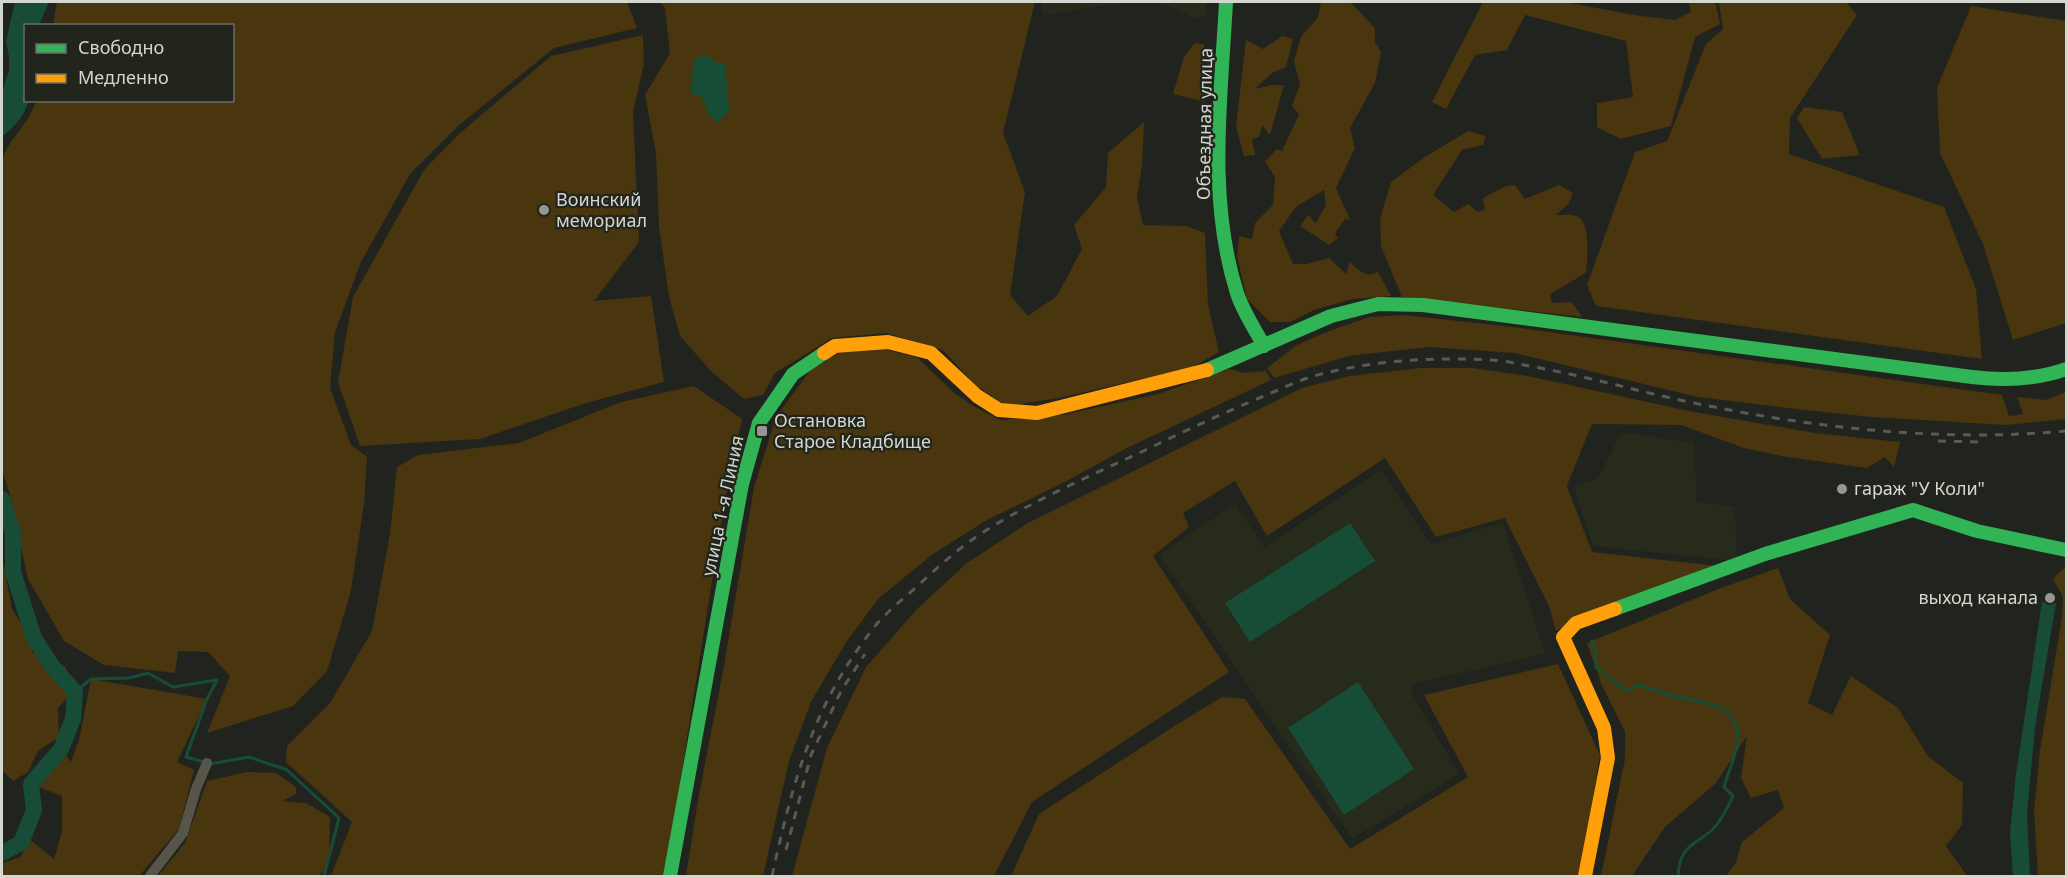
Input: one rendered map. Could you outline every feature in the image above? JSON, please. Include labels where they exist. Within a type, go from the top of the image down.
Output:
[{"type":"street","name":"Объездная улица","points":[[1226,2],[1219,180],[1224,240],[1237,295],[1264,346]]},
{"type":"street","name":"улица 1-я Линия","points":[[670,876],[742,484],[759,423],[793,374],[835,346],[888,342],[931,353],[977,396],[999,410],[1037,413],[1205,371],[1331,316],[1378,304],[1423,304],[1999,380],[2014,381],[2042,377],[2067,369]]},
{"type":"street","points":[[1585,876],[1608,758],[1604,728],[1563,637],[1576,623],[1765,554],[1913,510],[1977,531],[2067,550]]},
{"type":"street","points":[[150,876],[183,833],[196,789],[207,763]]},
{"type":"shaded area","points":[[15,2],[49,2],[39,24],[24,24],[24,102],[28,102],[27,107],[22,117],[2,137],[2,92],[9,70],[6,41]]},
{"type":"shaded area","points":[[57,2],[627,2],[637,28],[554,48],[458,126],[410,174],[361,262],[335,332],[330,388],[351,445],[367,457],[364,504],[351,591],[327,671],[293,706],[207,733],[230,676],[208,652],[178,651],[175,673],[104,665],[64,641],[28,579],[2,470],[2,160],[36,102],[234,102],[234,24],[53,24]]},
{"type":"shaded area","points":[[660,2],[1035,2],[1003,133],[1025,192],[1010,295],[1028,316],[1057,296],[1082,249],[1074,225],[1106,187],[1108,153],[1144,122],[1142,166],[1137,197],[1143,225],[1186,226],[1205,233],[1208,305],[1219,352],[1193,367],[1059,398],[1006,406],[974,384],[943,350],[886,333],[832,338],[775,373],[763,395],[744,399],[711,371],[680,336],[669,297],[659,226],[656,153],[645,95],[670,53],[665,8]]},
{"type":"shaded area","points":[[1041,2],[1129,2],[1043,15]]},
{"type":"shaded area","points":[[1161,2],[1206,2],[1206,15],[1195,18]]},
{"type":"shaded area","points":[[1321,2],[1350,2],[1375,28],[1375,42],[1381,52],[1375,83],[1350,128],[1355,148],[1336,188],[1350,220],[1345,219],[1335,233],[1338,238],[1329,245],[1300,226],[1308,215],[1316,223],[1326,205],[1324,190],[1296,207],[1279,231],[1293,264],[1306,264],[1329,258],[1346,274],[1350,262],[1366,274],[1378,272],[1391,296],[1352,299],[1314,310],[1290,322],[1270,322],[1247,299],[1237,256],[1239,236],[1252,239],[1255,223],[1273,205],[1275,177],[1265,161],[1277,149],[1282,151],[1299,114],[1292,106],[1300,85],[1294,61],[1301,37],[1318,17]]},
{"type":"shaded area","points":[[1483,2],[1565,2],[1675,20],[1691,12],[1689,2],[1715,2],[1720,24],[1695,37],[1671,126],[1621,139],[1597,127],[1597,103],[1633,97],[1626,41],[1525,15],[1507,50],[1475,55],[1446,109],[1432,102]]},
{"type":"shaded area","points":[[1719,2],[1846,2],[1857,15],[1790,118],[1789,154],[1944,207],[1976,289],[1982,359],[1596,306],[1587,285],[1635,152],[1667,141],[1706,44],[1723,29]]},
{"type":"shaded area","points":[[1971,6],[2066,21],[2066,323],[2013,340],[1983,244],[1940,153],[1937,88]]},
{"type":"shaded area","points":[[643,35],[644,64],[633,112],[639,242],[594,301],[651,296],[664,382],[586,403],[480,439],[360,446],[338,382],[353,297],[424,170],[459,134],[551,56]]},
{"type":"shaded area","points":[[1282,36],[1293,39],[1286,67],[1272,73],[1255,89],[1284,85],[1270,135],[1262,125],[1259,137],[1252,139],[1255,155],[1244,156],[1236,126],[1246,40],[1263,49]]},
{"type":"shaded area","points":[[1195,43],[1204,44],[1205,102],[1173,94],[1184,57]]},
{"type":"shaded area","points":[[706,55],[718,63],[725,63],[729,111],[718,122],[709,115],[701,96],[694,95],[690,91],[694,59]]},
{"type":"shaded area","points":[[1804,107],[1842,112],[1860,155],[1822,159],[1797,118]]},
{"type":"shaded area","points":[[1468,131],[1486,136],[1483,145],[1462,150],[1433,195],[1454,212],[1468,204],[1478,212],[1485,210],[1483,198],[1506,186],[1515,185],[1525,199],[1559,185],[1573,193],[1569,203],[1556,215],[1576,216],[1584,225],[1587,242],[1586,273],[1550,294],[1552,303],[1572,302],[1582,317],[1402,297],[1381,246],[1380,219],[1391,182],[1425,157]]},
{"type":"shaded area","points":[[1404,315],[1513,327],[2002,395],[2009,416],[2023,414],[2017,397],[2046,400],[2066,392],[2066,419],[2006,425],[1871,417],[1797,409],[1698,397],[1515,353],[1428,347],[1349,356],[1274,378],[1267,368],[1297,345],[1324,333],[1369,317]]},
{"type":"shaded area","points":[[884,349],[918,358],[953,392],[1000,420],[1062,415],[1158,394],[1230,369],[1243,373],[1266,371],[1271,380],[1127,448],[1061,484],[987,520],[933,554],[878,599],[845,644],[811,702],[789,761],[763,876],[686,876],[754,487],[776,417],[814,365],[840,353]]},
{"type":"shaded area","points":[[1421,368],[1473,368],[1528,376],[1689,411],[1815,433],[1900,442],[1894,467],[1885,457],[1867,468],[1781,456],[1744,448],[1681,425],[1592,424],[1567,486],[1592,552],[1718,566],[1584,615],[1556,631],[1549,606],[1505,518],[1436,537],[1385,458],[1267,536],[1235,481],[1183,513],[1189,527],[1153,556],[1229,672],[1032,802],[994,876],[792,876],[827,748],[866,667],[917,609],[967,563],[1028,523],[1302,388],[1349,376]]},
{"type":"shaded area","points":[[694,386],[742,419],[725,500],[665,876],[331,876],[352,822],[286,762],[287,746],[330,703],[372,631],[390,534],[397,467],[418,455],[519,443],[621,402]]},
{"type":"shaded area","points":[[1621,432],[1694,443],[1697,502],[1735,507],[1737,561],[1593,546],[1574,487],[1598,478]]},
{"type":"shaded area","points":[[1381,470],[1431,545],[1503,522],[1545,654],[1412,684],[1411,692],[1459,774],[1352,839],[1159,555],[1235,504],[1264,547]]},
{"type":"shaded area","points":[[1350,523],[1375,561],[1250,642],[1225,603]]},
{"type":"shaded area","points":[[2,555],[12,609],[22,625],[33,653],[65,666],[74,692],[58,708],[59,737],[38,751],[28,772],[13,781],[2,770]]},
{"type":"shaded area","points":[[2066,566],[2066,876],[2038,876],[2034,811],[2040,750],[2062,617],[2063,597],[2053,579]]},
{"type":"shaded area","points":[[1778,568],[1790,599],[1830,635],[1808,703],[1832,715],[1851,676],[1898,708],[1928,756],[1963,783],[1962,825],[1946,846],[1967,876],[1726,876],[1736,862],[1742,842],[1784,808],[1778,790],[1751,798],[1741,778],[1747,736],[1716,783],[1665,827],[1632,876],[1601,876],[1625,759],[1625,732],[1601,683],[1587,643],[1721,588]]},
{"type":"shaded area","points":[[2042,602],[2056,603],[2035,727],[2027,813],[2030,876],[2013,876],[2010,832],[2016,774]]},
{"type":"shaded area","points":[[1558,664],[1600,755],[1581,876],[1011,876],[1039,814],[1222,697],[1245,699],[1350,849],[1468,777],[1424,695]]},
{"type":"shaded area","points":[[91,679],[207,699],[177,762],[194,770],[179,829],[139,876],[2,876],[2,863],[21,857],[29,839],[54,859],[62,832],[62,796],[39,787],[65,754],[71,762],[79,740]]},
{"type":"shaded area","points":[[1358,682],[1414,769],[1344,815],[1288,728]]},
{"type":"shaded area","points":[[247,772],[276,773],[296,787],[296,794],[282,801],[306,803],[330,817],[329,863],[319,876],[158,876],[185,843],[207,781]]},
{"type":"waterway","points":[[2,499],[13,533],[13,572],[34,638],[52,666],[75,692],[73,719],[61,749],[31,784],[34,810],[21,843],[2,853]]},
{"type":"waterway","points":[[1592,641],[1596,652],[1596,667],[1626,691],[1638,685],[1713,705],[1728,713],[1737,728],[1738,741],[1724,787],[1733,796],[1716,825],[1685,852],[1679,866],[1678,876]]},
{"type":"waterway","points":[[75,692],[91,679],[129,678],[148,673],[173,687],[217,680],[207,699],[186,757],[204,762]]},
{"type":"waterway","points":[[210,764],[249,757],[287,770],[339,818],[324,876]]},
{"type":"railway","points":[[772,876],[796,780],[818,720],[849,663],[874,628],[890,611],[956,552],[1027,507],[1186,431],[1309,378],[1380,363],[1447,359],[1491,360],[1565,373],[1704,405],[1839,427],[1975,435],[2066,431]]},
{"type":"railway","points":[[1938,441],[1980,442]]},
{"type":"railway","points":[[786,850],[811,755],[841,691],[865,654]]},
{"type":"traffic: fast","points":[[1226,2],[1218,148],[1222,221],[1237,293],[1264,346]]},
{"type":"traffic: fast","points":[[1207,370],[1331,316],[1378,304],[1423,305],[1984,378],[2031,377],[2066,369]]},
{"type":"traffic: fast","points":[[670,876],[742,484],[759,423],[793,374],[824,353]]},
{"type":"traffic: fast","points":[[1615,609],[1765,554],[1913,510],[1977,531],[2066,550]]},
{"type":"traffic: slow","points":[[824,353],[835,346],[888,342],[931,353],[977,396],[999,410],[1037,413],[1207,370]]},
{"type":"traffic: slow","points":[[1585,876],[1608,758],[1604,728],[1563,637],[1576,623],[1615,609]]},
{"type":"place","name":"Воинский мемориал","points":[[544,210]]},
{"type":"place","name":"Остановка Старое Кладбище","points":[[762,431]]},
{"type":"place","name":"гараж \"У Коли\"","points":[[1842,489]]},
{"type":"place","name":"выход канала","points":[[2050,598]]}]
